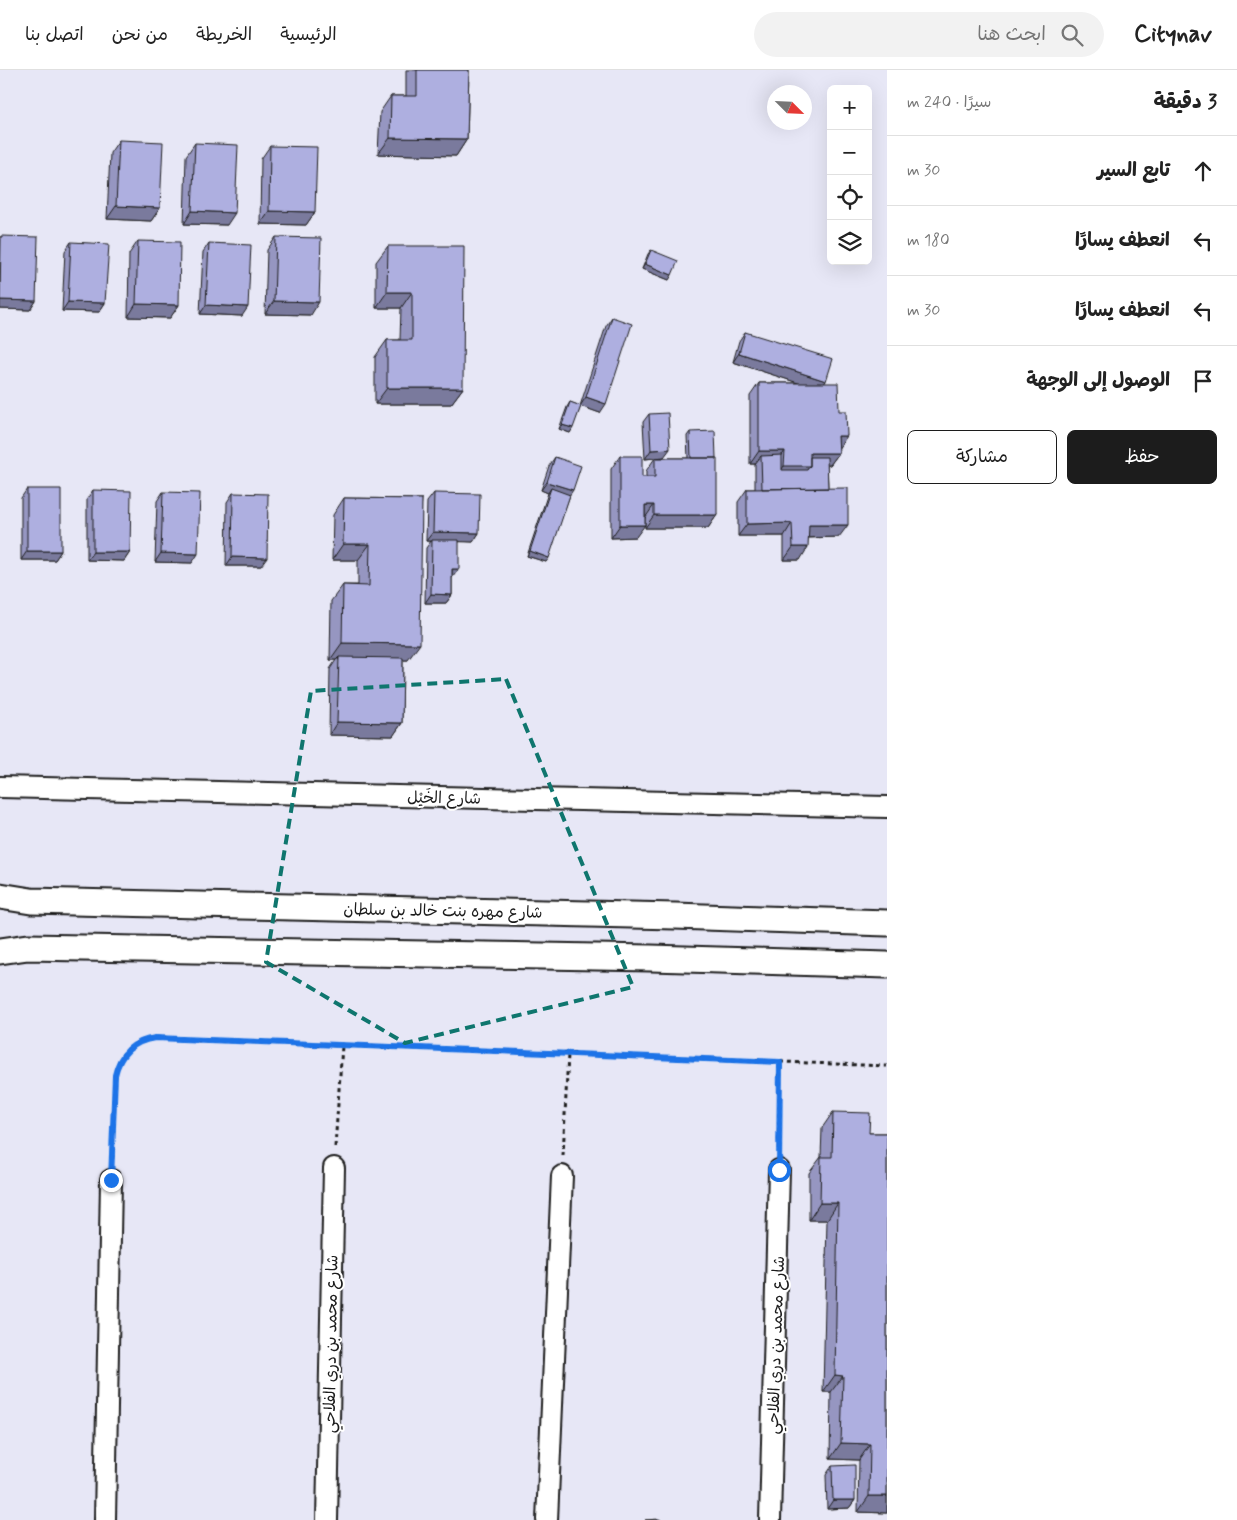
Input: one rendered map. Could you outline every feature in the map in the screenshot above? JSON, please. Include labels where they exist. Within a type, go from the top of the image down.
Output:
[{"type":"street","name":"شارع الخَيْل","points":[[0,788],[887,807]]},
{"type":"street","name":"شارع مهره بنت خالد بن سلطان","points":[[0,896],[31,901],[685,916],[887,923]]},
{"type":"street","points":[[0,951],[28,947],[642,958],[887,965]]},
{"type":"street","name":"شارع محمد بن دري الفلاحي","points":[[327,1520],[334,1168]]},
{"type":"street","name":"شارع محمد بن دري الفلاحي","points":[[770,1520],[779,1170]]},
{"type":"street","points":[[548,1520],[562,1176]]},
{"type":"street","points":[[105,1520],[111,1180]]},
{"type":"path","points":[[111,1180],[115,1075],[117,1066],[122,1056],[137,1043],[155,1038],[887,1066]]},
{"type":"path","points":[[334,1168],[342,1046]]},
{"type":"path","points":[[562,1176],[568,1054]]},
{"type":"path","points":[[779,1170],[780,1062]]},
{"type":"highlighted area","points":[[506,679],[633,987],[405,1043],[266,962],[311,691]]},
{"type":"building","points":[[417,70],[469,70],[467,139],[390,138],[391,96],[417,96]]},
{"type":"building","points":[[119,140],[163,142],[160,208],[116,206]]},
{"type":"building","points":[[195,143],[238,145],[235,213],[192,211]]},
{"type":"building","points":[[270,146],[317,147],[315,212],[269,211]]},
{"type":"building","points":[[1,236],[38,237],[36,301],[0,300]]},
{"type":"building","points":[[276,237],[321,238],[319,302],[274,301]]},
{"type":"building","points":[[138,241],[180,242],[179,305],[136,304]]},
{"type":"building","points":[[71,242],[109,244],[105,303],[68,302]]},
{"type":"building","points":[[209,243],[251,245],[248,307],[206,305]]},
{"type":"building","points":[[388,246],[464,246],[463,388],[387,388],[387,340],[412,340],[412,292],[387,292]]},
{"type":"building","points":[[651,250],[678,261],[672,275],[645,264]]},
{"type":"building","points":[[612,317],[632,324],[606,404],[586,397]]},
{"type":"building","points":[[745,332],[833,359],[826,381],[739,353]]},
{"type":"building","points":[[759,383],[838,383],[839,411],[846,411],[847,436],[838,436],[839,453],[810,453],[810,466],[784,466],[785,451],[759,451]]},
{"type":"building","points":[[570,402],[581,406],[573,428],[562,425]]},
{"type":"building","points":[[668,413],[670,449],[651,450],[649,414]]},
{"type":"building","points":[[715,431],[716,458],[691,458],[690,432]]},
{"type":"building","points":[[782,455],[782,470],[807,470],[810,466],[810,457],[827,457],[828,488],[762,489],[761,456]]},
{"type":"building","points":[[620,456],[642,456],[642,477],[655,477],[655,458],[717,458],[717,515],[654,515],[654,505],[645,505],[645,525],[620,525]]},
{"type":"building","points":[[555,457],[581,466],[573,490],[547,482]]},
{"type":"building","points":[[551,488],[570,495],[549,558],[530,551]]},
{"type":"building","points":[[848,488],[848,525],[809,525],[808,547],[793,547],[792,523],[747,524],[747,489]]},
{"type":"building","points":[[27,489],[61,489],[61,551],[27,551]]},
{"type":"building","points":[[93,490],[131,491],[130,552],[93,552]]},
{"type":"building","points":[[163,492],[200,493],[198,554],[161,553]]},
{"type":"building","points":[[233,493],[268,494],[267,558],[232,557]]},
{"type":"building","points":[[434,493],[480,494],[479,533],[433,532]]},
{"type":"building","points":[[344,498],[422,499],[420,644],[342,643],[343,585],[369,586],[370,544],[343,544]]},
{"type":"building","points":[[432,540],[459,540],[459,569],[452,569],[452,595],[431,594]]},
{"type":"building","points":[[339,657],[403,658],[402,723],[337,722]]},
{"type":"building","points":[[833,1112],[870,1113],[869,1133],[887,1133],[887,1496],[869,1496],[870,1444],[841,1443],[843,1376],[835,1375],[838,1203],[820,1203],[821,1157],[832,1157]]},
{"type":"building","points":[[855,1465],[855,1500],[833,1500],[832,1466]]},
{"type":"route","points":[[111,1180],[115,1075],[117,1066],[122,1056],[137,1043],[155,1038],[780,1062],[779,1170]]}]
